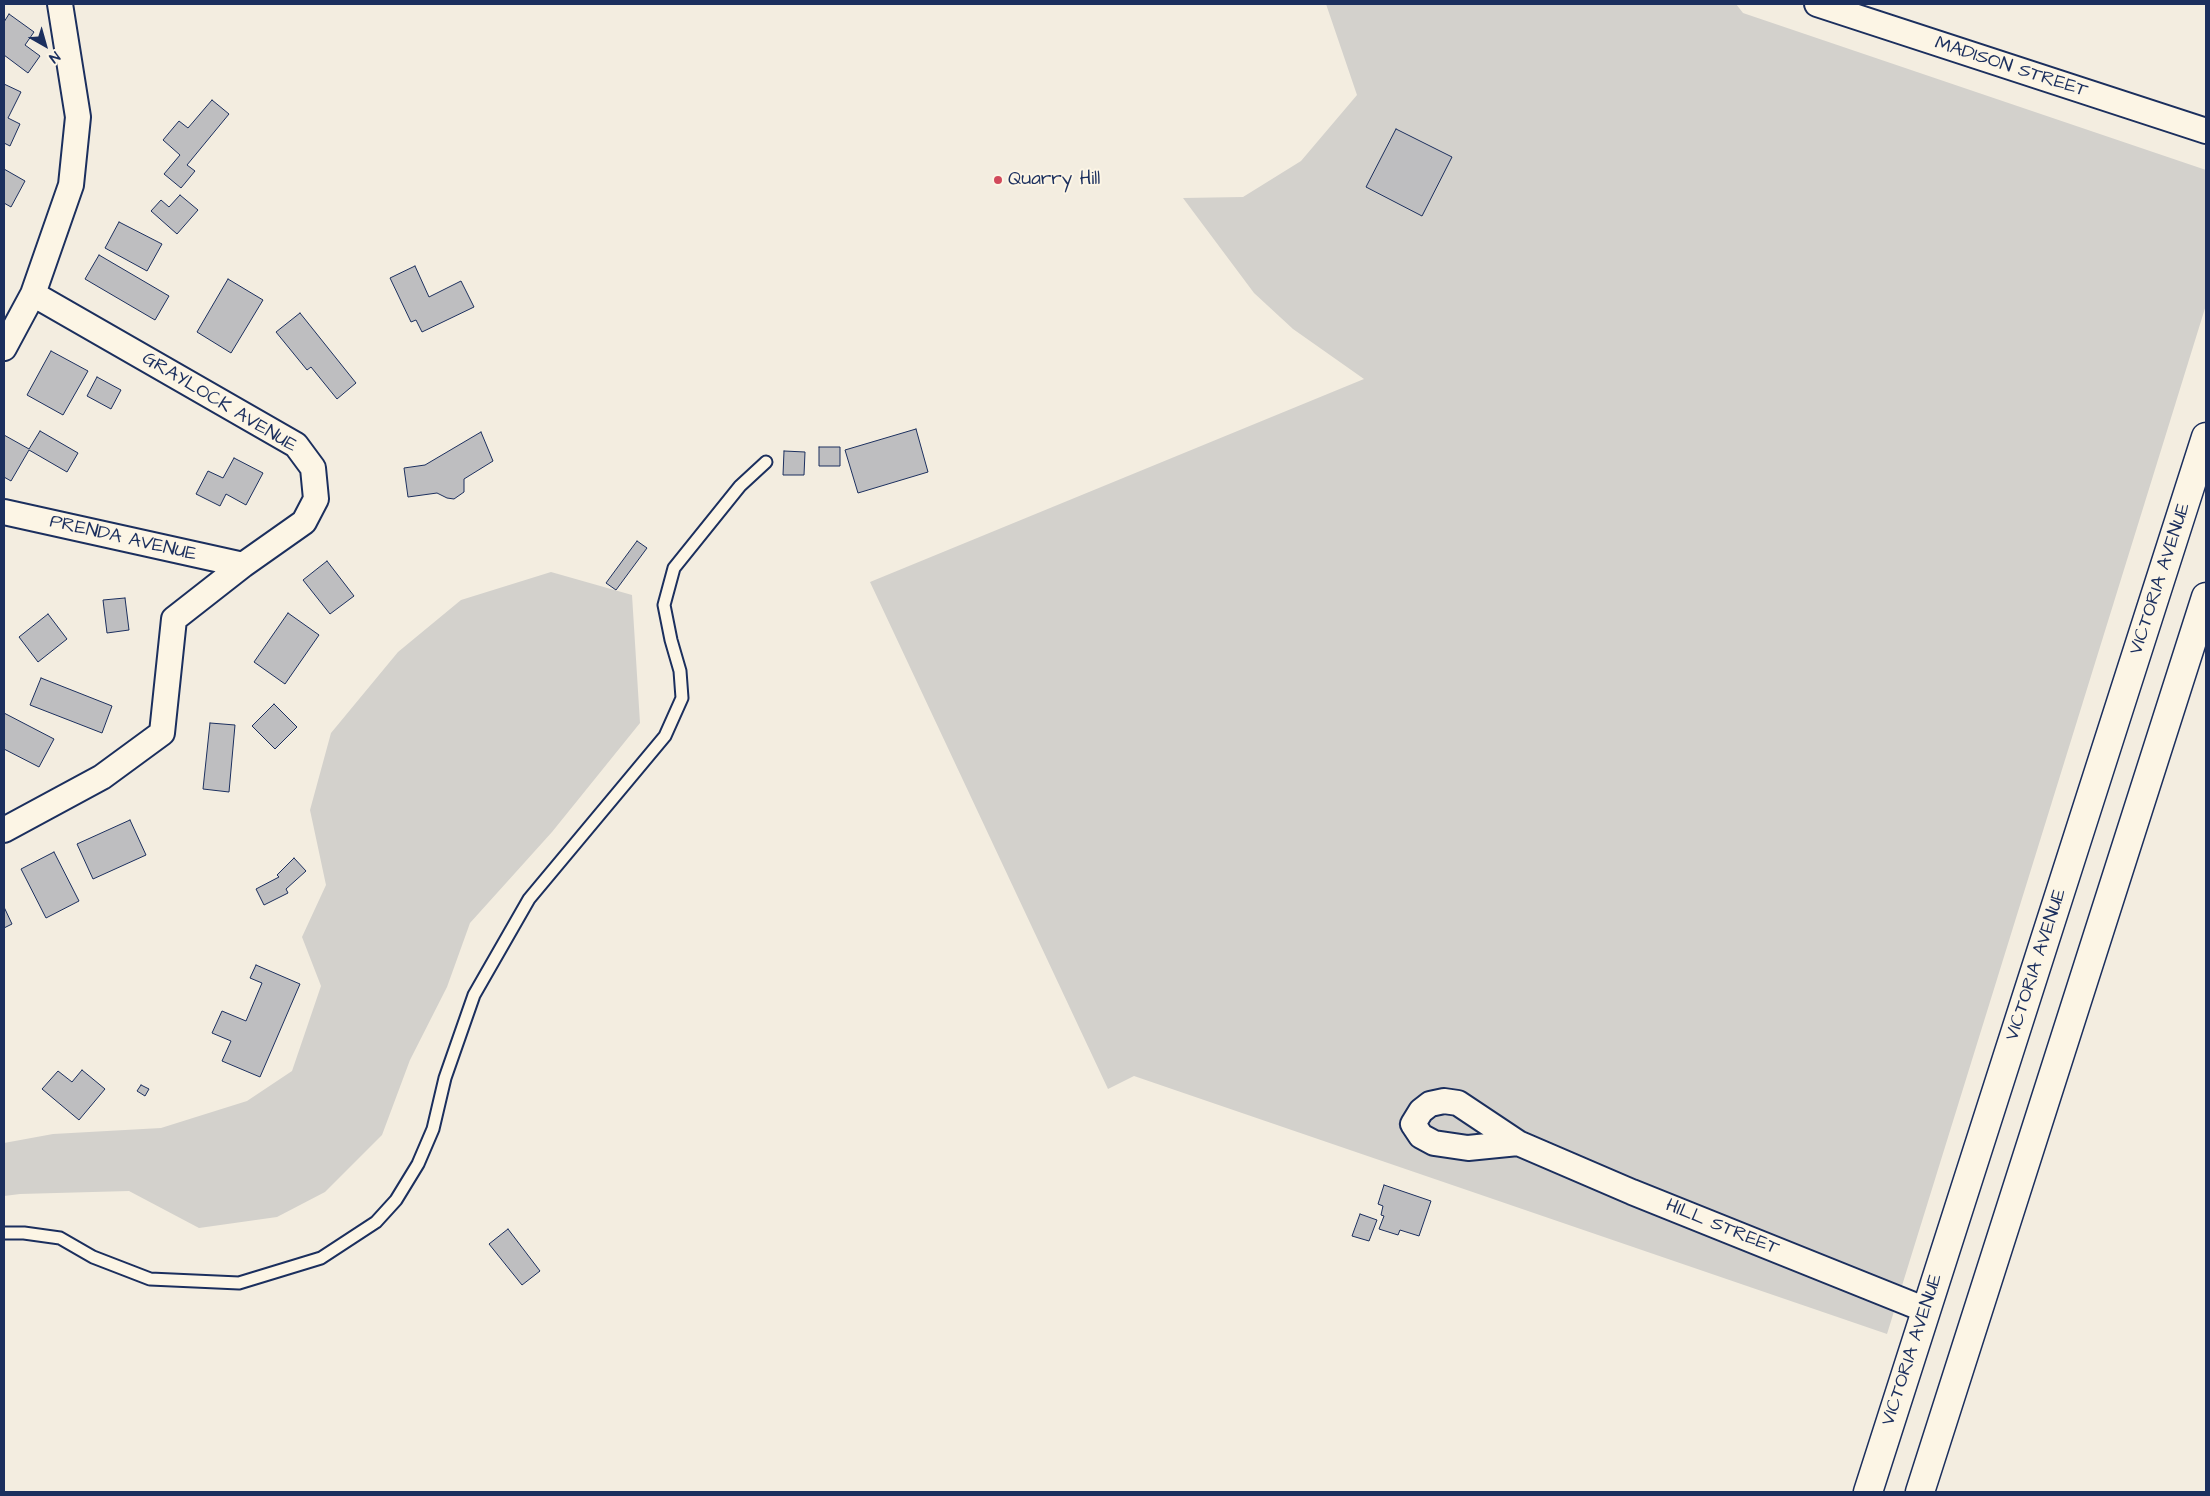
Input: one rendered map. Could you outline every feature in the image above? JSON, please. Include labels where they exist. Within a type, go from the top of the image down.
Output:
[{"type":"main road","name":"VICTORIA AVENUE","points":[[1868,1492],[2206,437]]},
{"type":"main road","points":[[1920,1492],[2206,597]]},
{"type":"street","points":[[4,348],[33,294],[71,185],[78,116],[60,4]]},
{"type":"street","name":"MADISON STREET","points":[[1817,4],[2206,131]]},
{"type":"street","name":"GRAYLOCK AVENUE","points":[[4,830],[102,777],[162,733],[174,619],[304,522],[316,499],[313,468],[296,445],[33,294]]},
{"type":"street","name":"PRENDA AVENUE","points":[[4,512],[243,566]]},
{"type":"street","name":"HILL STREET","points":[[1518,1144],[1926,1310]]},
{"type":"lane","points":[[4,1233],[24,1233],[60,1238],[93,1257],[150,1279],[239,1283],[321,1258],[376,1222],[396,1200],[418,1164],[433,1129],[445,1078],[474,994],[529,900],[665,736],[682,698],[680,671],[664,605],[674,568],[740,486],[766,462]]},
{"type":"shaded area","points":[[1326,4],[1736,4],[1743,13],[2206,170],[2206,305],[1887,1334],[1134,1076],[1108,1089],[870,582],[1364,379],[1293,329],[1254,293],[1183,198],[1243,197],[1301,161],[1357,95]]},
{"type":"shaded area","points":[[551,572],[632,595],[640,723],[552,832],[470,923],[447,987],[410,1060],[382,1135],[325,1192],[277,1217],[199,1228],[129,1191],[4,1196],[4,1143],[53,1134],[161,1128],[247,1101],[292,1071],[321,986],[302,937],[326,885],[310,810],[331,733],[398,652],[461,600]]},
{"type":"building","points":[[9,14],[34,32],[25,45],[40,56],[28,73],[4,55],[4,22]]},
{"type":"building","points":[[4,84],[21,92],[8,118],[20,124],[10,146],[4,143]]},
{"type":"building","points":[[212,100],[229,114],[187,165],[195,171],[181,188],[164,174],[180,155],[163,140],[179,121],[188,128]]},
{"type":"building","points":[[1396,129],[1452,157],[1422,216],[1366,187]]},
{"type":"building","points":[[4,169],[25,181],[11,207],[4,203]]},
{"type":"building","points":[[180,195],[198,210],[177,234],[151,211],[161,200],[169,207]]},
{"type":"building","points":[[119,222],[162,244],[147,271],[105,248]]},
{"type":"building","points":[[99,255],[169,296],[155,320],[85,279]]},
{"type":"building","points":[[415,266],[429,297],[461,281],[474,307],[422,332],[416,320],[411,322],[390,278]]},
{"type":"building","points":[[228,279],[263,300],[231,353],[197,332]]},
{"type":"building","points":[[300,313],[356,383],[337,399],[311,367],[307,370],[276,332]]},
{"type":"building","points":[[51,351],[88,371],[63,415],[27,395]]},
{"type":"building","points":[[97,377],[121,390],[111,409],[87,396]]},
{"type":"building","points":[[916,429],[928,472],[858,493],[845,450]]},
{"type":"building","points":[[40,431],[78,453],[67,472],[29,450],[11,481],[4,477],[4,435],[29,449]]},
{"type":"building","points":[[481,432],[493,461],[464,479],[464,492],[454,499],[437,493],[408,497],[404,468],[425,465]]},
{"type":"building","points":[[819,447],[840,447],[840,466],[819,466]]},
{"type":"building","points":[[784,451],[805,452],[804,475],[783,475]]},
{"type":"building","points":[[234,458],[263,473],[246,505],[226,494],[220,506],[196,494],[208,471],[223,478]]},
{"type":"building","points":[[637,541],[647,548],[616,590],[606,583]]},
{"type":"building","points":[[327,561],[354,596],[330,614],[303,580]]},
{"type":"building","points":[[125,598],[129,630],[107,633],[103,600]]},
{"type":"building","points":[[288,613],[319,635],[285,684],[254,662]]},
{"type":"building","points":[[48,614],[67,639],[38,662],[19,637]]},
{"type":"building","points":[[41,678],[112,706],[102,733],[30,705]]},
{"type":"building","points":[[274,704],[297,727],[275,749],[252,726]]},
{"type":"building","points":[[4,713],[54,739],[39,767],[4,749]]},
{"type":"building","points":[[210,723],[235,725],[229,792],[203,789]]},
{"type":"building","points":[[130,820],[146,855],[93,879],[77,844]]},
{"type":"building","points":[[54,852],[79,901],[46,918],[21,869]]},
{"type":"building","points":[[294,858],[306,871],[286,889],[288,893],[264,905],[256,889],[279,877],[277,875]]},
{"type":"building","points":[[4,907],[12,924],[4,928]]},
{"type":"building","points":[[256,965],[300,984],[260,1077],[222,1061],[231,1041],[212,1033],[222,1011],[246,1021],[262,983],[250,978]]},
{"type":"building","points":[[82,1070],[105,1089],[79,1120],[42,1089],[58,1071],[72,1082]]},
{"type":"building","points":[[141,1085],[149,1089],[145,1096],[137,1091]]},
{"type":"building","points":[[1384,1185],[1431,1201],[1419,1236],[1400,1230],[1398,1235],[1379,1229],[1384,1216],[1381,1215],[1383,1206],[1378,1204]]},
{"type":"building","points":[[1360,1214],[1377,1220],[1369,1241],[1352,1236]]},
{"type":"building","points":[[508,1229],[540,1271],[522,1285],[489,1244]]},
{"type":"place","name":"Quarry Hill","points":[[998,180]]}]
